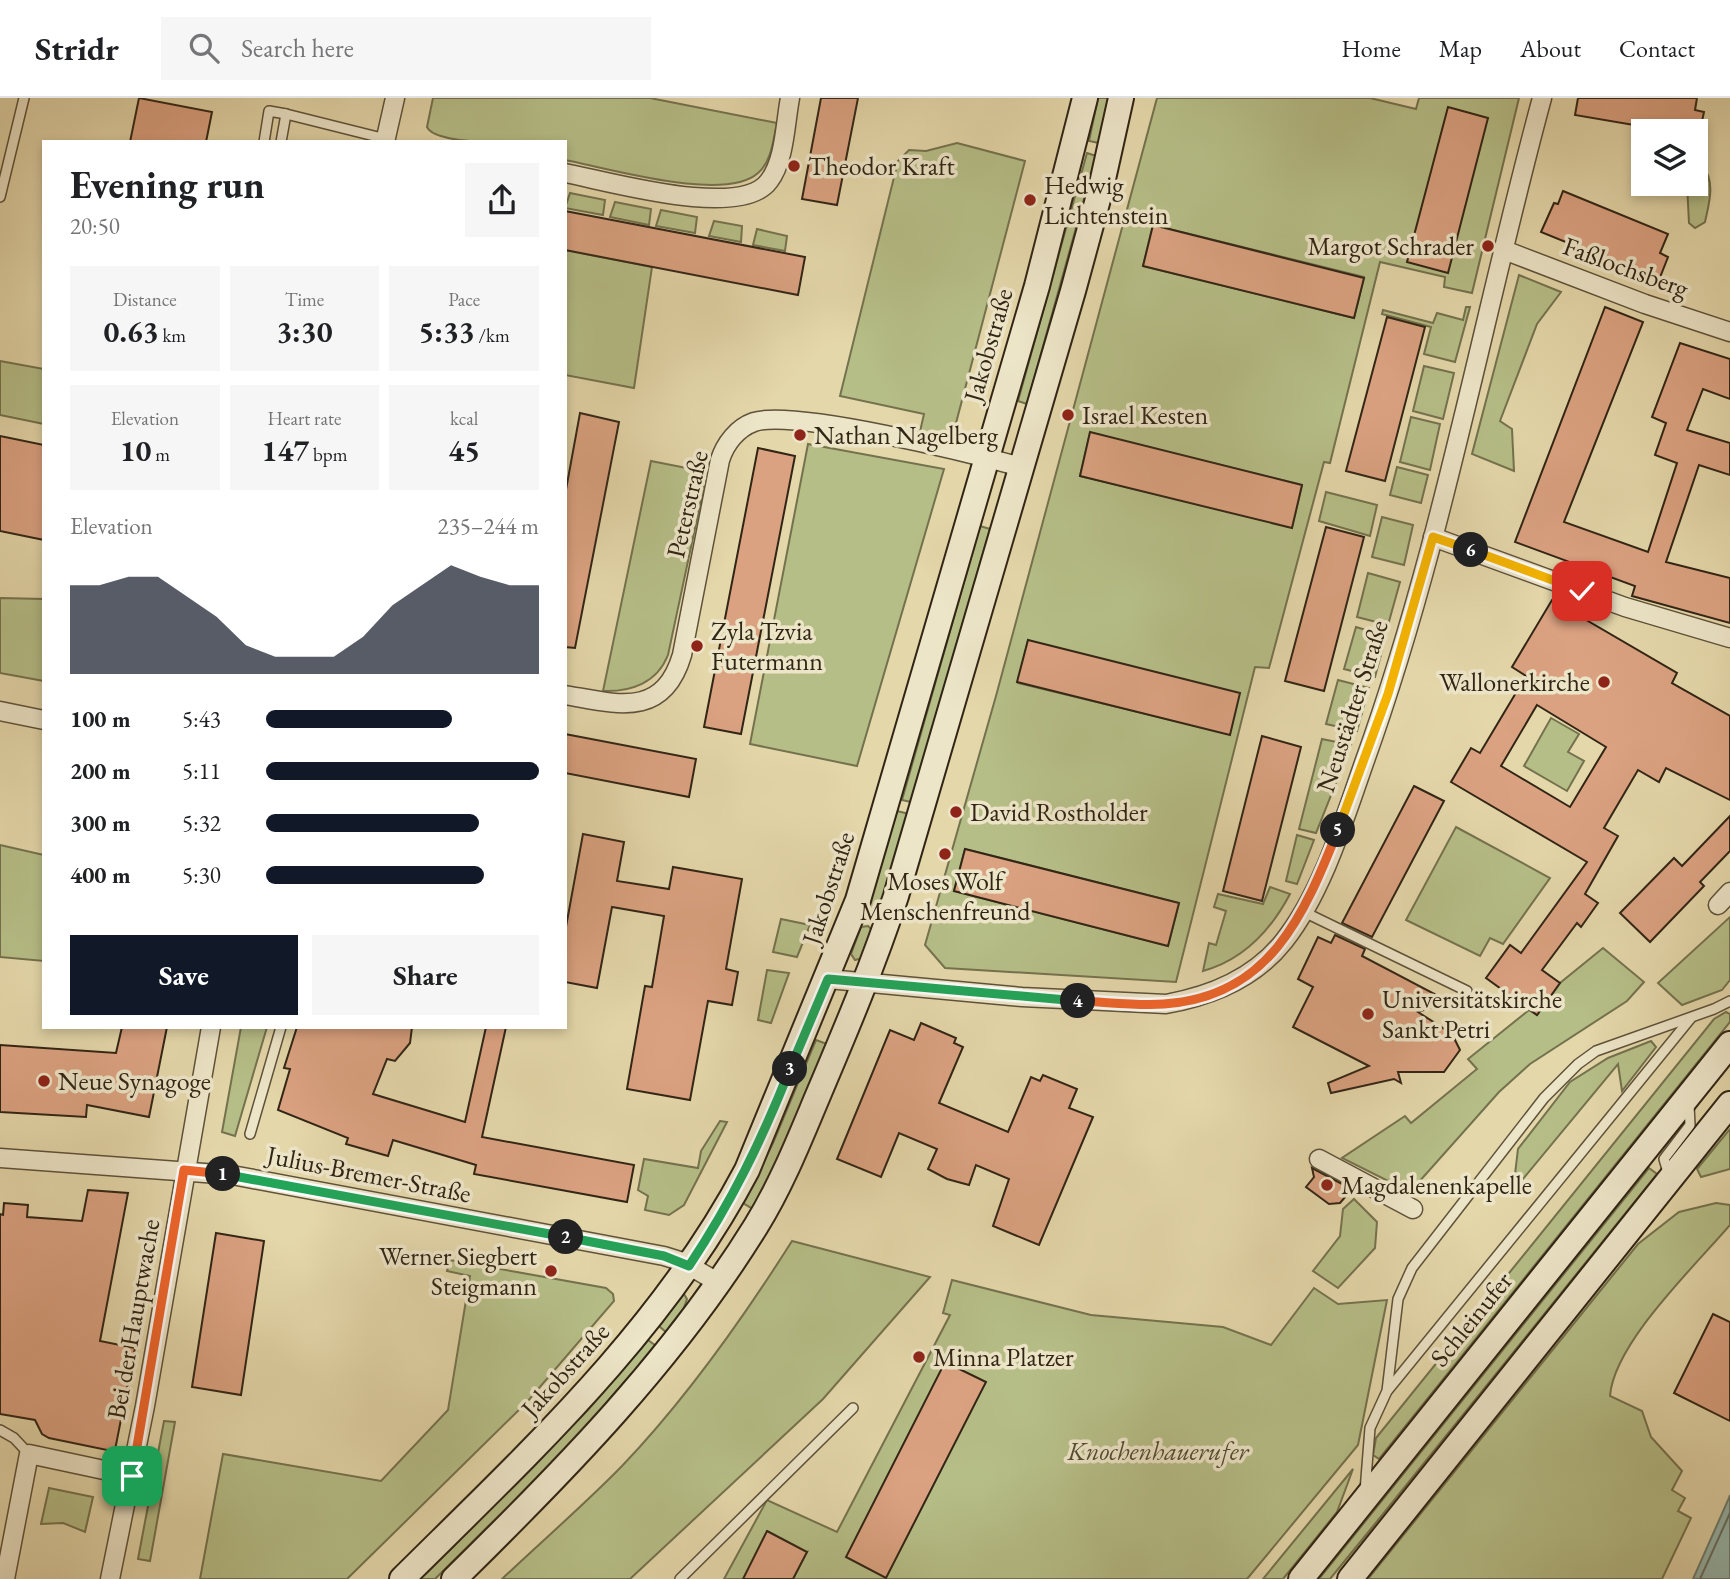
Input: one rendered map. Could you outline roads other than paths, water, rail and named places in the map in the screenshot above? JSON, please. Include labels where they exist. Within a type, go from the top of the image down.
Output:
[{"type":"street","points":[[391,140],[395,98]]},
{"type":"street","points":[[567,173],[709,200],[750,195],[767,184],[774,172],[790,98]]},
{"type":"street","name":"Jakobstraße","points":[[402,1579],[580,1400],[689,1266],[728,1207],[747,1170],[828,979],[858,900],[1065,184],[1085,98]]},
{"type":"street","points":[[454,1579],[601,1431],[671,1348],[719,1283],[781,1181],[866,984],[921,813],[1101,188],[1121,98]]},
{"type":"street","name":"Neustädter Straße","points":[[828,979],[1022,997],[1166,1004],[1206,995],[1250,973],[1283,942],[1304,912],[1379,720],[1433,537],[1542,98]]},
{"type":"street","name":"Faßlochsberg","points":[[1504,250],[1645,304],[1730,332]]},
{"type":"street","name":"Peterstraße","points":[[567,695],[632,704],[654,697],[669,685],[682,655],[720,460],[731,439],[747,425],[762,420],[794,420],[986,457],[1021,467]]},
{"type":"street","points":[[1433,537],[1582,591],[1730,638]]},
{"type":"street","points":[[0,711],[42,720]]},
{"type":"street","name":"Bei der Hauptwache","points":[[110,1579],[132,1476],[211,1029]]},
{"type":"street","name":"Schleinufer","points":[[1301,1579],[1730,1044]]},
{"type":"street","points":[[1350,1579],[1730,1104]]},
{"type":"street","name":"Julius-Bremer-Straße","points":[[0,1158],[184,1170],[245,1177],[638,1250],[689,1266],[719,1283]]},
{"type":"street","points":[[1319,1159],[1413,1209]]},
{"type":"street","points":[[5,1579],[29,1454],[132,1476]]},
{"type":"lane","points":[[0,197],[24,98]]},
{"type":"lane","points":[[264,140],[270,111],[387,140]]},
{"type":"lane","points":[[281,140],[286,114]]},
{"type":"lane","points":[[1304,912],[1467,992]]},
{"type":"lane","points":[[1387,1391],[1403,1283],[1544,1098],[1596,1051],[1730,1001]]},
{"type":"lane","points":[[1364,1500],[1370,1428],[1387,1391],[1692,1017]]},
{"type":"lane","points":[[250,1134],[280,1029]]},
{"type":"lane","points":[[1670,1179],[1664,1159],[1690,1125],[1688,1096]]},
{"type":"lane","points":[[680,1579],[853,1408]]},
{"type":"lane","points":[[0,1430],[14,1437],[29,1454]]},
{"type":"water","points":[[1730,1495],[1730,1579],[1693,1579],[1729,1498]]},
{"type":"place","name":"Theodor Kraft","points":[[794,166]]},
{"type":"place","name":"Hedwig Lichtenstein","points":[[1030,200]]},
{"type":"place","name":"Margot Schrader","points":[[1488,246]]},
{"type":"place","name":"Israel Kesten","points":[[1068,415]]},
{"type":"place","name":"Nathan Nagelberg","points":[[800,435]]},
{"type":"place","name":"Zyla Tzvia Futermann","points":[[697,646]]},
{"type":"place","name":"Wallonerkirche","points":[[1604,682]]},
{"type":"place","name":"David Rostholder","points":[[956,812]]},
{"type":"place","name":"Moses Wolf Menschenfreund","points":[[945,854]]},
{"type":"place","name":"Universitätskirche Sankt Petri","points":[[1368,1014]]},
{"type":"place","name":"Neue Synagoge","points":[[44,1081]]},
{"type":"place","name":"Magdalenenkapelle","points":[[1327,1185]]},
{"type":"place","name":"Werner Siegbert Steigmann","points":[[551,1271]]},
{"type":"place","name":"Minna Platzer","points":[[919,1357]]},
{"type":"park label","name":"Knochenhauerufer","points":[[1158,1451]]}]
